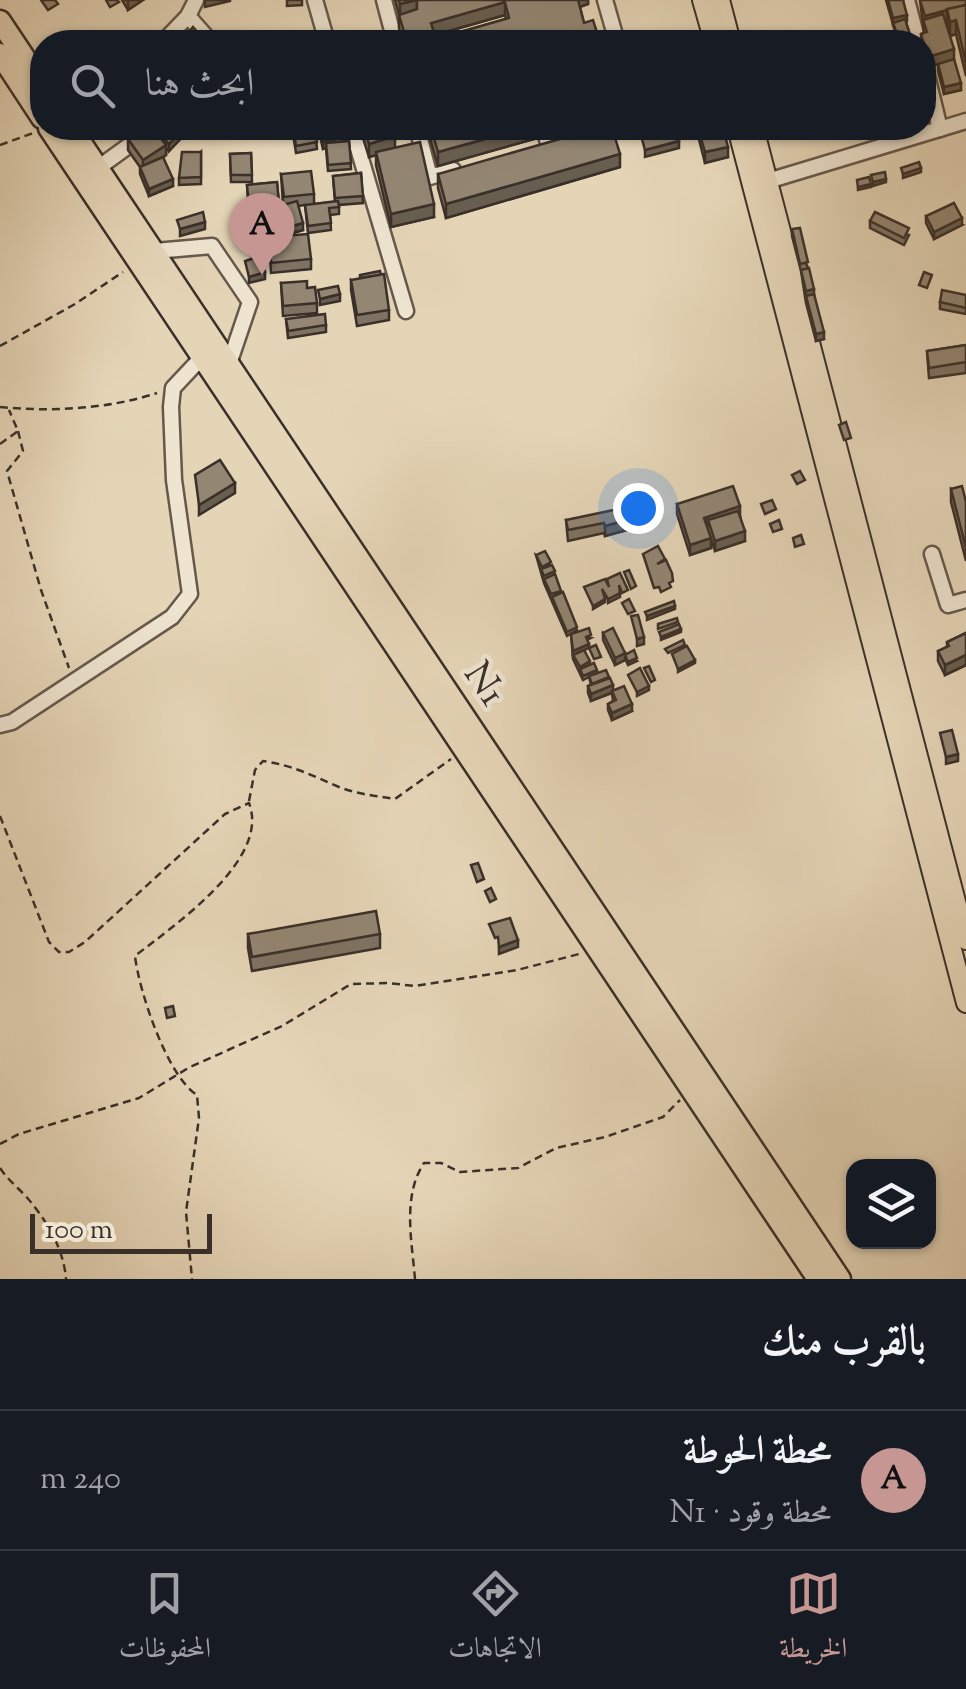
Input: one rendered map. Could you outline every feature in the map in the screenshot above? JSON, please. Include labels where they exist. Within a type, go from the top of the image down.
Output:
[{"type":"highway","points":[[0,21],[30,66]]},
{"type":"highway","points":[[0,54],[30,100]]},
{"type":"highway","name":"N1","points":[[57,140],[230,361],[840,1279]]},
{"type":"highway","name":"N1","points":[[83,140],[204,356],[818,1279]]},
{"type":"main road","points":[[702,0],[711,30]]},
{"type":"main road","points":[[722,4],[729,30]]},
{"type":"main road","points":[[743,140],[760,183],[932,844],[966,1002]]},
{"type":"main road","points":[[755,140],[760,183]]},
{"type":"main road","points":[[932,844],[966,940]]},
{"type":"street","points":[[175,30],[196,0]]},
{"type":"street","points":[[315,0],[324,30]]},
{"type":"street","points":[[384,0],[392,30]]},
{"type":"street","points":[[605,0],[614,30]]},
{"type":"street","points":[[907,0],[915,30]]},
{"type":"street","points":[[188,16],[200,30]]},
{"type":"street","points":[[936,113],[940,129]]},
{"type":"street","points":[[936,130],[966,121]]},
{"type":"street","points":[[98,168],[136,140]]},
{"type":"street","points":[[356,140],[406,311]]},
{"type":"street","points":[[420,140],[430,177],[464,167]]},
{"type":"street","points":[[531,148],[560,140]]},
{"type":"street","points":[[760,183],[903,140]]},
{"type":"street","points":[[147,256],[212,246],[250,302],[230,361]]},
{"type":"street","points":[[0,725],[12,722],[172,617],[190,594],[174,480],[173,388],[204,356]]},
{"type":"street","points":[[932,554],[948,606],[966,600]]},
{"type":"path","points":[[0,145],[30,134]]},
{"type":"path","points":[[0,346],[147,256]]},
{"type":"path","points":[[0,408],[98,405],[173,388]]},
{"type":"path","points":[[9,408],[22,450],[7,471],[40,590],[73,680]]},
{"type":"path","points":[[0,444],[18,431]]},
{"type":"path","points":[[192,1279],[186,1212],[200,1118],[198,1095],[176,1075],[150,1009],[135,956],[208,898],[241,856],[250,834],[254,770],[262,760],[297,767],[366,794],[395,799],[466,748]]},
{"type":"path","points":[[0,816],[49,942],[59,952],[69,952],[85,942],[225,814],[249,803]]},
{"type":"path","points":[[0,1144],[19,1134],[139,1098],[176,1075],[282,1026],[352,984],[388,982],[415,986],[517,970],[600,948]]},
{"type":"path","points":[[415,1279],[410,1226],[412,1188],[424,1163],[442,1163],[460,1172],[518,1168],[556,1148],[605,1137],[663,1117],[692,1088]]},
{"type":"path","points":[[0,1168],[33,1204],[48,1229],[65,1260],[66,1279]]},
{"type":"building","points":[[41,0],[55,0],[58,4],[48,10]]},
{"type":"building","points":[[417,0],[578,0],[584,23],[593,20],[596,30],[467,30],[509,18],[505,2],[431,23],[433,30],[403,30],[399,15],[417,9]]},
{"type":"building","points":[[888,0],[903,0],[907,15],[893,18]]},
{"type":"building","points":[[920,0],[966,0],[966,5],[925,16]]},
{"type":"building","points":[[966,5],[966,63],[956,20],[950,22],[947,9]]},
{"type":"building","points":[[943,14],[954,49],[936,55],[936,30],[926,30],[923,20]]},
{"type":"building","points":[[905,19],[908,30],[896,30],[893,23]]},
{"type":"building","points":[[954,59],[961,83],[944,87],[938,64]]},
{"type":"building","points":[[129,140],[162,140],[166,145],[143,160]]},
{"type":"building","points":[[295,140],[317,140],[317,142],[296,146]]},
{"type":"building","points":[[434,140],[482,140],[438,152]]},
{"type":"building","points":[[556,140],[616,140],[620,154],[446,204],[438,174]]},
{"type":"building","points":[[642,140],[679,140],[679,141],[645,150]]},
{"type":"building","points":[[702,140],[726,140],[728,147],[705,152]]},
{"type":"building","points":[[349,141],[351,163],[328,165],[326,143]]},
{"type":"building","points":[[420,142],[434,204],[391,214],[376,152]]},
{"type":"building","points":[[182,152],[201,152],[201,177],[179,178]]},
{"type":"building","points":[[251,153],[252,175],[231,175],[230,154]]},
{"type":"building","points":[[163,157],[173,179],[149,189],[140,167]]},
{"type":"building","points":[[919,162],[921,168],[903,174],[901,168]]},
{"type":"building","points":[[311,171],[314,194],[284,197],[281,174]]},
{"type":"building","points":[[885,172],[886,179],[873,182],[871,175]]},
{"type":"building","points":[[361,173],[363,196],[335,198],[333,176]]},
{"type":"building","points":[[869,177],[871,184],[858,187],[857,180]]},
{"type":"building","points":[[277,182],[279,203],[249,206],[247,185]]},
{"type":"building","points":[[297,201],[303,223],[282,229],[276,207]]},
{"type":"building","points":[[338,201],[339,207],[329,208],[331,223],[308,226],[305,205]]},
{"type":"building","points":[[954,203],[962,218],[934,232],[926,216]]},
{"type":"building","points":[[203,212],[205,222],[180,229],[177,220]]},
{"type":"building","points":[[875,212],[909,228],[904,238],[870,221]]},
{"type":"building","points":[[800,228],[808,262],[800,264],[792,229]]},
{"type":"building","points":[[308,234],[311,259],[271,263],[269,237]]},
{"type":"building","points":[[260,256],[265,272],[249,277],[245,261]]},
{"type":"building","points":[[809,268],[814,289],[806,291],[801,270]]},
{"type":"building","points":[[380,271],[381,275],[360,278],[360,275]]},
{"type":"building","points":[[924,272],[932,275],[927,288],[919,285]]},
{"type":"building","points":[[384,274],[389,310],[357,315],[351,280]]},
{"type":"building","points":[[307,281],[307,288],[315,287],[317,303],[283,306],[281,283]]},
{"type":"building","points":[[338,286],[340,294],[320,299],[318,290]]},
{"type":"building","points":[[942,290],[966,295],[966,308],[940,302]]},
{"type":"building","points":[[814,294],[824,332],[816,334],[806,296]]},
{"type":"building","points":[[325,314],[326,325],[288,331],[286,319]]},
{"type":"building","points":[[966,345],[966,362],[929,368],[927,351]]},
{"type":"building","points":[[846,422],[851,438],[844,440],[839,425]]},
{"type":"building","points":[[220,460],[235,483],[199,505],[195,475]]},
{"type":"building","points":[[800,471],[805,480],[797,484],[792,475]]},
{"type":"building","points":[[733,486],[740,506],[704,518],[711,538],[690,545],[677,504]]},
{"type":"building","points":[[962,486],[966,502],[966,548],[951,489]]},
{"type":"building","points":[[772,500],[776,509],[765,514],[761,504]]},
{"type":"building","points":[[642,504],[645,515],[605,526],[604,523],[568,530],[566,520]]},
{"type":"building","points":[[738,511],[745,531],[715,541],[708,520]]},
{"type":"building","points":[[779,520],[782,529],[773,532],[770,524]]},
{"type":"building","points":[[801,535],[804,544],[795,547],[793,538]]},
{"type":"building","points":[[658,546],[665,559],[657,564],[666,560],[673,581],[669,583],[671,587],[661,592],[659,587],[654,588],[643,554]]},
{"type":"building","points":[[545,551],[551,562],[542,567],[536,555]]},
{"type":"building","points":[[552,565],[555,571],[544,576],[541,569]]},
{"type":"building","points":[[629,570],[636,586],[631,589],[624,572]]},
{"type":"building","points":[[620,573],[628,590],[622,593],[619,585],[620,593],[608,599],[602,589],[605,599],[593,606],[584,587],[605,579],[609,587],[607,579]]},
{"type":"building","points":[[555,574],[561,591],[551,594],[544,579]]},
{"type":"building","points":[[563,592],[577,627],[567,632],[552,597]]},
{"type":"building","points":[[629,599],[635,611],[628,614],[622,603]]},
{"type":"building","points":[[674,601],[675,606],[647,616],[645,612]]},
{"type":"building","points":[[638,615],[644,637],[637,639],[631,616]]},
{"type":"building","points":[[677,618],[678,622],[658,629],[658,624]]},
{"type":"building","points":[[679,624],[681,629],[661,637],[659,632]]},
{"type":"building","points":[[589,628],[589,644],[573,651],[571,634]]},
{"type":"building","points":[[613,628],[625,653],[615,658],[603,633]]},
{"type":"building","points":[[966,633],[966,655],[945,665],[938,651]]},
{"type":"building","points":[[683,640],[685,645],[668,653],[665,649]]},
{"type":"building","points":[[596,645],[601,657],[594,659],[589,648]]},
{"type":"building","points":[[687,646],[695,660],[678,669],[672,654]]},
{"type":"building","points":[[584,650],[590,661],[580,667],[573,655]]},
{"type":"building","points":[[634,650],[637,658],[628,662],[625,655]]},
{"type":"building","points":[[594,663],[597,670],[583,676],[580,669]]},
{"type":"building","points":[[649,666],[655,680],[651,682],[644,668]]},
{"type":"building","points":[[640,668],[649,686],[637,692],[628,675]]},
{"type":"building","points":[[606,670],[609,677],[592,684],[589,676]]},
{"type":"building","points":[[610,678],[613,685],[591,694],[588,686]]},
{"type":"building","points":[[624,686],[632,704],[612,713],[608,704],[616,700],[612,691]]},
{"type":"building","points":[[952,730],[958,754],[946,757],[940,733]]},
{"type":"building","points":[[478,863],[484,879],[477,882],[471,865]]},
{"type":"building","points":[[491,888],[496,899],[490,902],[485,891]]},
{"type":"building","points":[[376,911],[380,934],[252,957],[248,934]]},
{"type":"building","points":[[510,918],[518,940],[499,947],[498,937],[495,938],[489,924]]},
{"type":"building","points":[[173,1006],[175,1016],[167,1018],[165,1008]]},
{"type":"place","name":"محطة الحوطة","points":[[262,275]]}]
